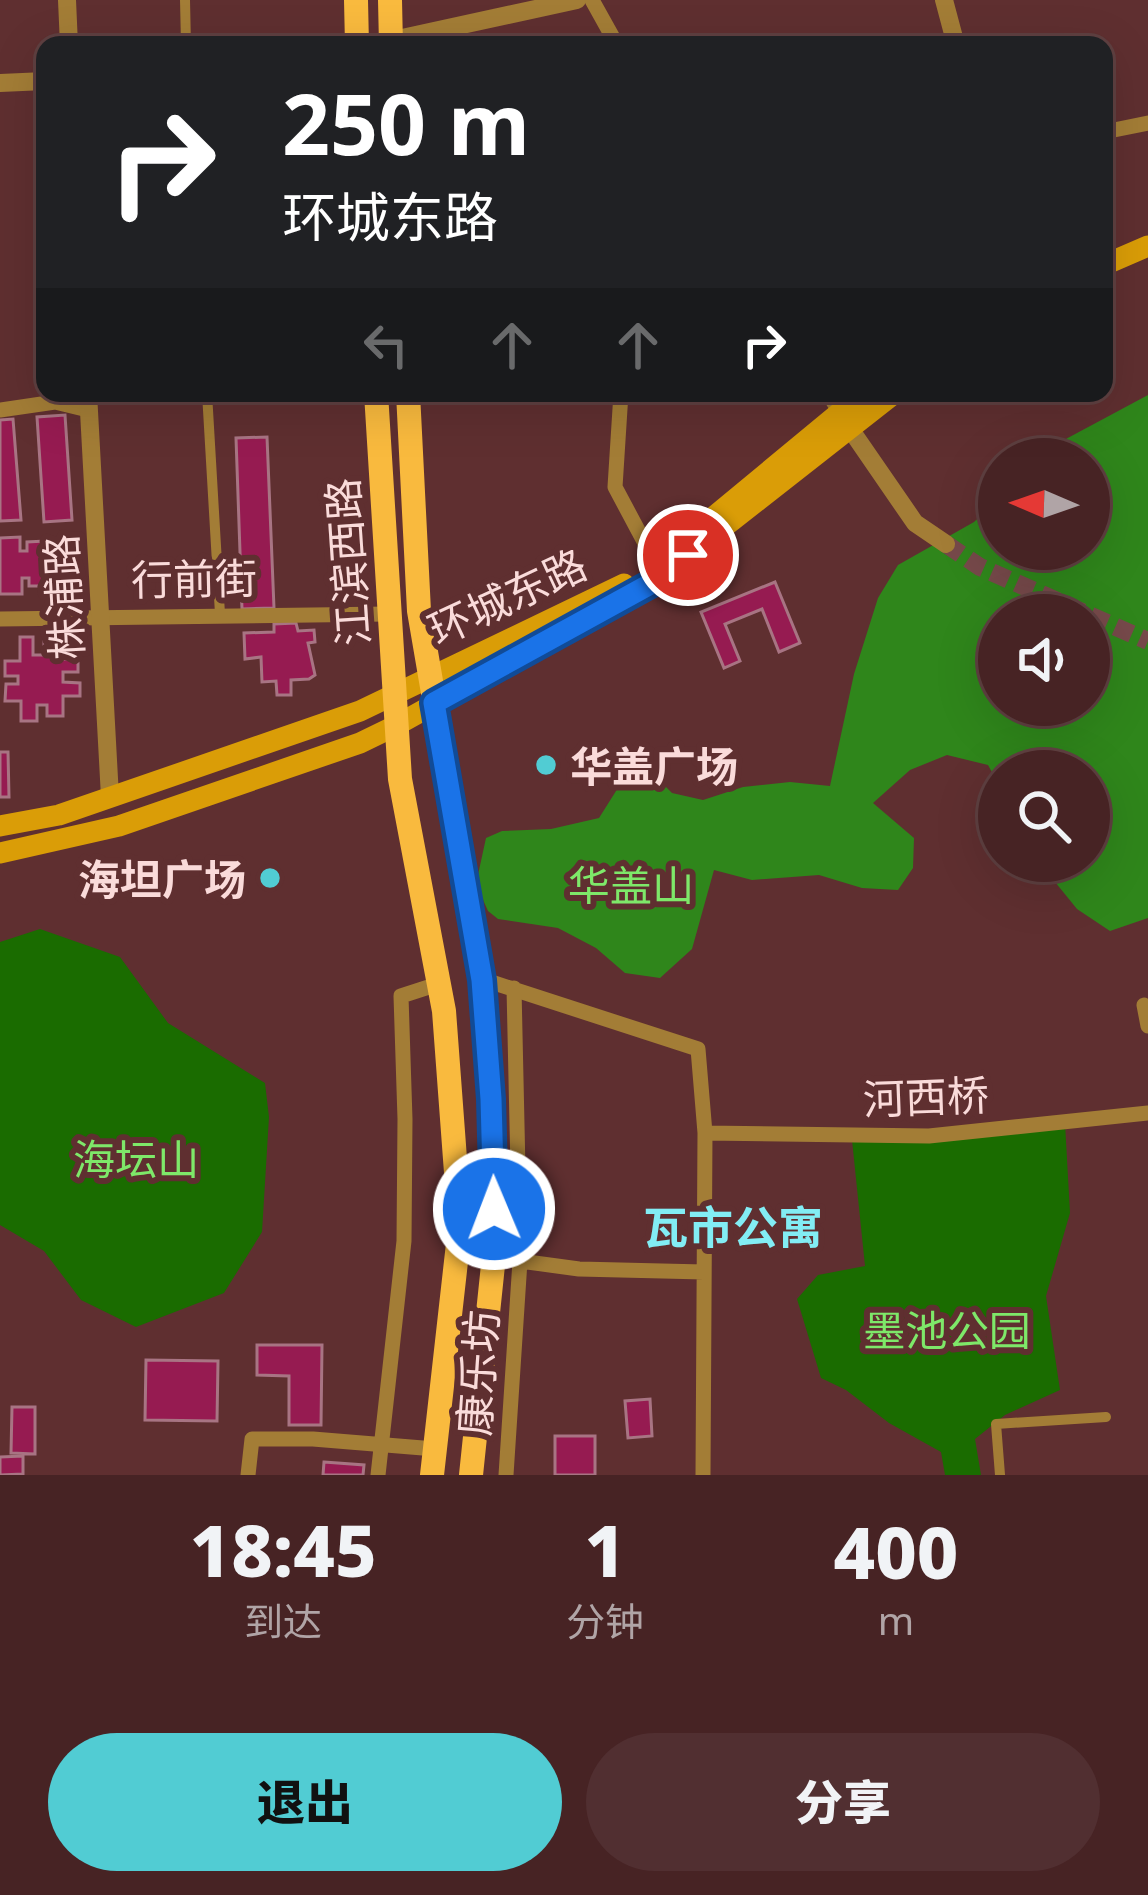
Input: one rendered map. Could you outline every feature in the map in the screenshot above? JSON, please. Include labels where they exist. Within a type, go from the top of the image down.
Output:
[{"type":"main road","points":[[356,0],[357,36]]},
{"type":"main road","points":[[385,36],[390,0]]},
{"type":"main road","points":[[1113,261],[1148,246]]},
{"type":"main road","points":[[1113,275],[1148,260]]},
{"type":"main road","name":"江滨西路","points":[[376,402],[401,788],[439,983],[460,1226],[432,1475]]},
{"type":"main road","name":"江滨西路","points":[[407,402],[419,611],[482,980],[491,1099],[495,1246],[471,1475]]},
{"type":"main road","name":"环城东路","points":[[0,826],[59,815],[360,710],[643,574],[839,412],[869,402]]},
{"type":"main road","name":"环城东路","points":[[0,853],[119,826],[360,743],[395,725],[654,582],[839,412]]},
{"type":"street","points":[[67,0],[69,36]]},
{"type":"street","points":[[185,0],[186,36]]},
{"type":"street","points":[[415,36],[577,0]]},
{"type":"street","points":[[592,0],[612,36]]},
{"type":"street","points":[[944,0],[954,36]]},
{"type":"street","points":[[0,83],[36,81]]},
{"type":"street","points":[[1113,130],[1148,123]]},
{"type":"street","points":[[0,410],[88,402]]},
{"type":"street","name":"株浦路","points":[[88,402],[110,797]]},
{"type":"street","points":[[208,402],[220,614]]},
{"type":"street","points":[[620,402],[615,488],[656,564]]},
{"type":"street","points":[[839,412],[915,523],[946,544]]},
{"type":"street","name":"行前街","points":[[0,619],[388,614]]},
{"type":"street","points":[[482,980],[698,1049],[706,1133],[703,1475]]},
{"type":"street","points":[[378,1475],[404,1241],[400,995],[439,983]]},
{"type":"street","name":"康乐坊","points":[[506,1475],[520,1261],[514,988]]},
{"type":"street","points":[[1144,1005],[1148,1026]]},
{"type":"street","name":"河西桥","points":[[706,1133],[929,1136],[1148,1112]]},
{"type":"street","points":[[520,1261],[579,1269],[704,1272]]},
{"type":"street","points":[[1000,1475],[996,1424],[1106,1417]]},
{"type":"street","points":[[248,1475],[252,1439],[435,1449]]},
{"type":"green space","name":"华盖山","points":[[1148,395],[1148,918],[1110,931],[1077,909],[1055,882],[1110,882],[1110,750],[978,750],[978,763],[947,755],[910,770],[873,803],[914,838],[913,868],[898,890],[862,888],[819,875],[752,880],[714,870],[692,949],[660,978],[625,973],[596,948],[558,928],[498,919],[488,911],[476,884],[486,838],[502,831],[551,829],[599,818],[628,772],[655,776],[672,793],[703,800],[743,787],[790,782],[830,786],[854,674],[878,598],[898,565],[978,518],[978,570],[1110,570],[1110,438],[1068,438]]},
{"type":"green space","name":"海坛山","points":[[40,929],[120,957],[168,1023],[265,1083],[269,1117],[262,1232],[224,1293],[136,1327],[81,1300],[44,1251],[0,1225],[0,942]]},
{"type":"green space","name":"墨池公园","points":[[1065,1123],[1070,1213],[1046,1296],[1060,1390],[1005,1415],[975,1439],[981,1475],[945,1475],[941,1452],[821,1378],[797,1299],[818,1275],[865,1266],[852,1140]]},
{"type":"building","points":[[65,415],[72,520],[44,522],[37,417]]},
{"type":"building","points":[[13,419],[21,520],[0,521],[0,420]]},
{"type":"building","points":[[267,437],[274,608],[242,609],[236,438]]},
{"type":"building","points":[[20,537],[20,551],[27,551],[27,542],[45,541],[46,586],[29,586],[29,578],[22,578],[22,594],[0,594],[0,538]]},
{"type":"building","points":[[775,582],[800,643],[779,652],[762,609],[725,624],[740,661],[724,668],[701,612]]},
{"type":"building","points":[[296,623],[298,631],[314,630],[315,642],[308,643],[315,675],[291,680],[291,695],[277,695],[276,681],[262,682],[261,657],[245,659],[244,633],[274,632],[274,624]]},
{"type":"building","points":[[20,637],[33,637],[33,655],[44,655],[44,642],[59,642],[59,659],[78,659],[78,672],[63,672],[63,682],[80,683],[80,696],[63,696],[63,716],[47,716],[47,705],[37,705],[37,721],[21,721],[21,701],[5,701],[6,684],[18,684],[18,676],[5,676],[5,661],[20,661]]},
{"type":"building","points":[[0,752],[8,752],[9,797],[0,797]]},
{"type":"building","points":[[257,1345],[322,1345],[321,1425],[289,1425],[289,1376],[257,1375]]},
{"type":"building","points":[[146,1360],[218,1361],[217,1421],[145,1420]]},
{"type":"building","points":[[650,1399],[652,1436],[628,1438],[625,1401]]},
{"type":"building","points":[[12,1407],[35,1407],[35,1454],[11,1453]]},
{"type":"building","points":[[555,1436],[595,1436],[595,1475],[555,1475]]},
{"type":"building","points":[[23,1456],[23,1474],[0,1475],[0,1457]]},
{"type":"building","points":[[324,1462],[364,1465],[363,1475],[323,1475]]},
{"type":"tunnel","points":[[946,544],[980,567],[1148,641]]},
{"type":"place","name":"华盖广场","points":[[546,765]]},
{"type":"place","name":"海坦广场","points":[[270,878]]},
{"type":"district","name":"瓦市公寓","points":[[733,1226]]},
{"type":"route","points":[[494,1209],[482,980],[434,703],[654,582],[688,555]]}]
